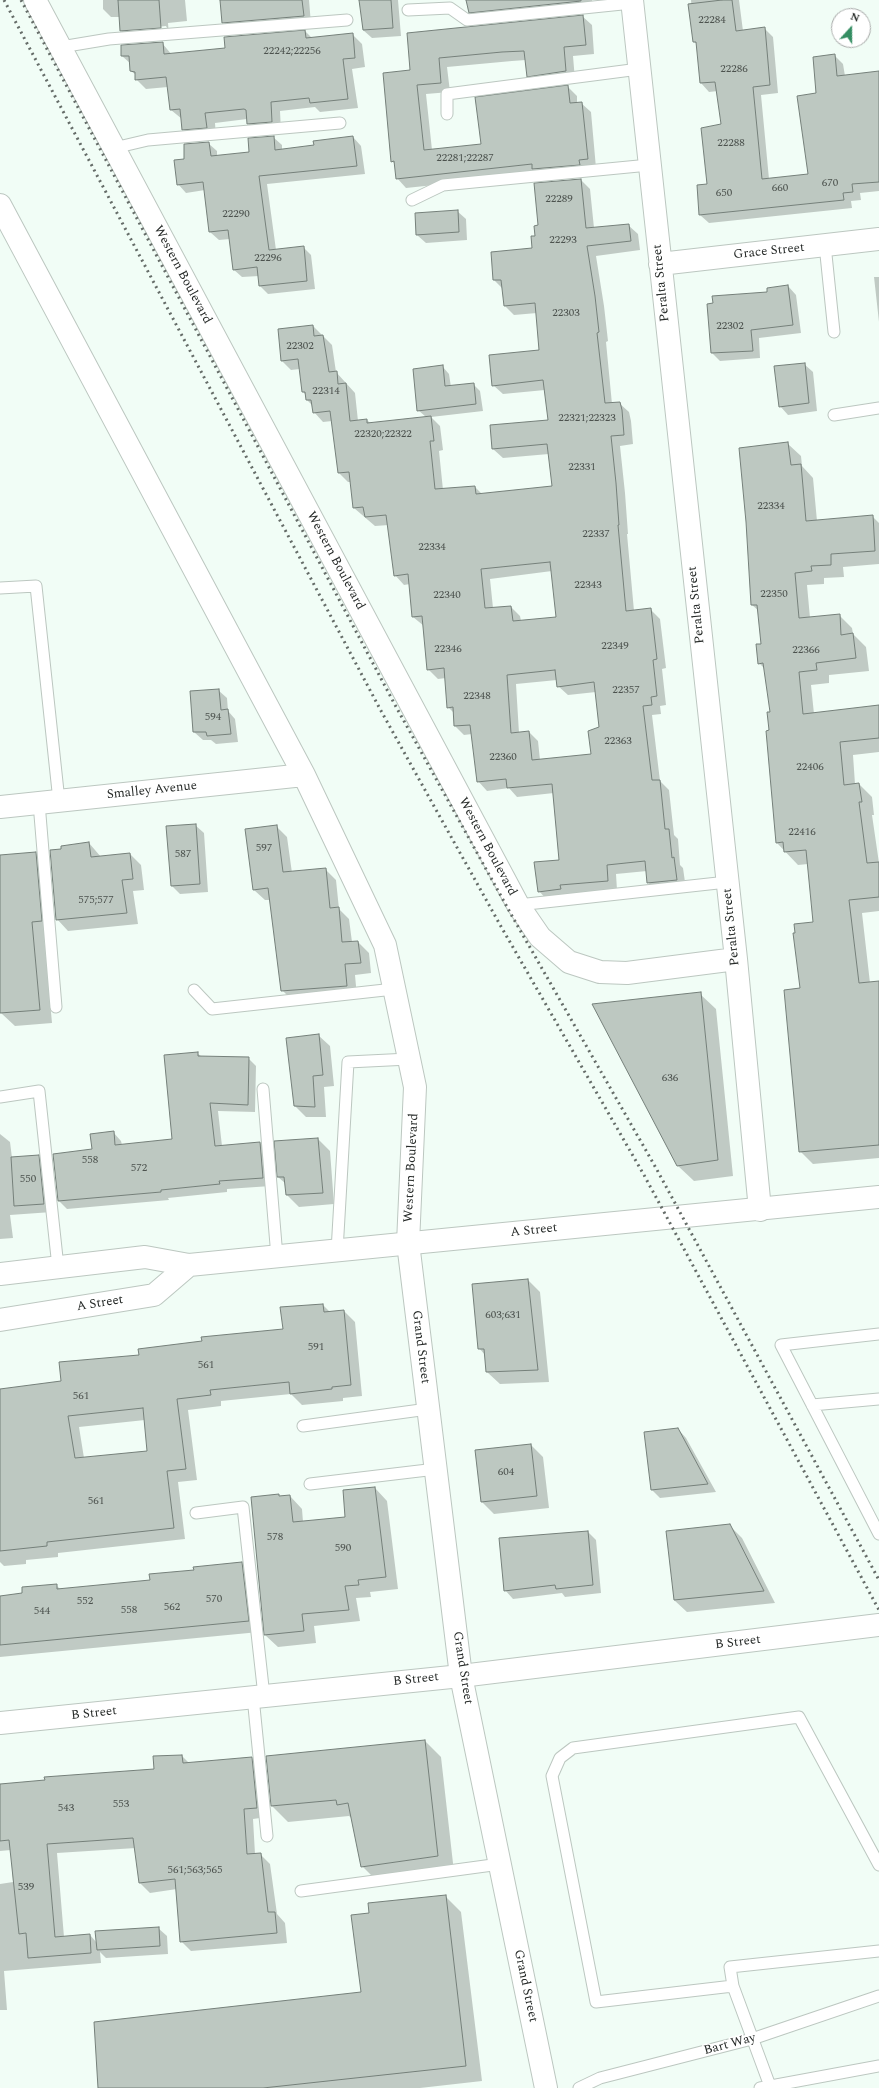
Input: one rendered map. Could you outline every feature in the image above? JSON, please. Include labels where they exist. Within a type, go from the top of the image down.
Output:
[{"type":"street","name":"Western Boulevard","points":[[36,0],[518,905],[540,937],[569,962],[600,972],[627,973],[736,959]]},
{"type":"street","name":"Peralta Street","points":[[632,1],[736,959],[760,1210]]},
{"type":"street","name":"Western Boulevard","points":[[0,206],[304,775],[385,946],[416,1087],[408,1244]]},
{"type":"street","name":"Grace Street","points":[[660,264],[879,240]]},
{"type":"street","name":"Smalley Avenue","points":[[0,807],[304,775]]},
{"type":"street","name":"A Street","points":[[0,1274],[145,1257],[189,1265],[760,1210],[879,1197]]},
{"type":"street","name":"Grand Street","points":[[408,1244],[461,1676],[546,2088]]},
{"type":"street","name":"A Street","points":[[0,1320],[154,1295],[189,1265]]},
{"type":"street","name":"B Street","points":[[0,1723],[461,1676],[879,1625]]},
{"type":"lane","points":[[408,10],[450,8],[466,20],[632,1]]},
{"type":"lane","points":[[61,47],[109,39],[347,20]]},
{"type":"lane","points":[[447,114],[447,94],[639,69]]},
{"type":"lane","points":[[114,148],[148,140],[340,123]]},
{"type":"lane","points":[[412,200],[443,185],[649,165]]},
{"type":"lane","points":[[825,245],[834,332]]},
{"type":"lane","points":[[834,415],[879,408]]},
{"type":"lane","points":[[0,588],[36,586],[49,802],[56,1007]]},
{"type":"lane","points":[[518,905],[727,882]]},
{"type":"lane","points":[[194,990],[212,1009],[394,989]]},
{"type":"lane","points":[[337,1251],[348,1062],[409,1058]]},
{"type":"lane","points":[[264,1089],[277,1256]]},
{"type":"lane","points":[[0,1097],[39,1091],[58,1267]]},
{"type":"lane","points":[[879,1334],[781,1345],[879,1534]]},
{"type":"lane","points":[[812,1405],[879,1399]]},
{"type":"lane","points":[[303,1426],[428,1409]]},
{"type":"lane","points":[[310,1484],[436,1469]]},
{"type":"lane","points":[[196,1513],[243,1507],[267,1836]]},
{"type":"lane","points":[[733,1986],[596,2002],[552,1776],[560,1758],[573,1748],[799,1717],[879,1865]]},
{"type":"lane","points":[[301,1890],[500,1864]]},
{"type":"lane","points":[[879,1951],[730,1967],[733,1986],[752,2039],[765,2087],[879,2066]]},
{"type":"lane","name":"Bart Way","points":[[579,2088],[600,2078],[752,2039],[879,1996]]},
{"type":"building","points":[[118,0],[159,0],[161,28],[120,31]]},
{"type":"building","points":[[220,0],[302,0],[304,16],[222,23]]},
{"type":"building","points":[[359,0],[391,0],[393,28],[363,30]]},
{"type":"building","points":[[466,0],[581,0],[581,1],[469,13]]},
{"type":"building","points":[[732,0],[736,31],[765,27],[770,85],[753,87],[762,179],[808,174],[797,96],[816,93],[813,57],[835,54],[837,76],[879,71],[879,182],[852,184],[853,192],[843,193],[844,200],[699,215],[697,185],[707,184],[701,128],[721,124],[715,82],[700,83],[696,42],[693,42],[688,4]]},
{"type":"building","points":[[583,15],[586,45],[564,47],[566,71],[527,77],[524,51],[502,52],[439,58],[441,83],[417,85],[424,150],[481,144],[475,97],[568,85],[570,103],[582,102],[588,159],[579,160],[580,165],[532,169],[532,164],[396,179],[394,161],[391,162],[383,73],[410,70],[407,33]]},
{"type":"building","points":[[305,30],[306,38],[353,33],[355,58],[343,59],[348,99],[310,103],[309,98],[271,102],[272,122],[247,124],[246,110],[244,109],[205,113],[207,128],[182,130],[180,109],[170,110],[166,77],[135,80],[135,72],[130,71],[129,56],[121,56],[121,45],[163,42],[164,54],[225,48],[224,37]]},
{"type":"building","points":[[274,136],[275,150],[314,145],[313,141],[353,136],[357,166],[259,176],[269,250],[304,246],[307,281],[259,286],[257,267],[233,270],[228,230],[209,232],[203,182],[177,185],[174,160],[184,159],[184,144],[209,142],[211,156],[249,152],[248,138]]},
{"type":"building","points":[[581,179],[586,228],[629,224],[631,241],[587,246],[595,296],[599,332],[597,333],[605,403],[620,402],[622,410],[624,435],[611,436],[626,611],[651,608],[657,659],[653,660],[657,696],[651,697],[652,705],[643,706],[652,780],[660,780],[665,829],[669,829],[672,858],[674,857],[677,880],[647,883],[645,861],[607,865],[608,881],[560,885],[561,889],[538,892],[534,862],[559,860],[552,784],[507,788],[506,779],[477,782],[470,725],[454,726],[453,707],[447,708],[444,668],[427,670],[422,616],[412,617],[408,574],[394,576],[386,515],[365,517],[363,507],[353,508],[349,472],[338,473],[330,411],[313,413],[311,400],[306,400],[305,392],[302,392],[298,359],[281,361],[278,329],[313,325],[314,336],[323,335],[329,372],[337,371],[338,384],[346,383],[350,421],[367,419],[367,423],[431,416],[434,441],[430,441],[435,489],[475,486],[476,494],[552,486],[547,444],[492,449],[490,425],[548,420],[543,380],[492,386],[489,355],[539,350],[535,303],[504,306],[501,280],[493,280],[491,252],[532,248],[531,236],[535,236],[534,226],[538,225],[534,183]],"holes":[[[550,562],[556,617],[513,621],[511,606],[485,608],[481,569]],[[555,670],[557,687],[594,682],[599,727],[588,731],[591,754],[532,760],[529,731],[511,733],[507,675]]]},
{"type":"building","points":[[458,210],[459,232],[416,235],[415,213]]},
{"type":"building","points":[[788,285],[793,325],[751,330],[753,351],[711,353],[707,304],[713,303],[712,296],[767,292],[767,288]]},
{"type":"building","points":[[805,363],[809,403],[779,407],[774,366]]},
{"type":"building","points":[[443,365],[445,386],[474,383],[476,404],[417,411],[413,369]]},
{"type":"building","points":[[788,442],[791,465],[801,464],[806,521],[873,515],[875,551],[831,554],[831,565],[811,566],[812,571],[795,573],[799,618],[840,614],[841,635],[853,633],[856,658],[816,663],[817,670],[799,672],[803,714],[879,705],[879,738],[840,742],[844,785],[859,783],[862,802],[859,802],[867,863],[879,862],[879,897],[849,900],[859,983],[879,981],[879,1145],[799,1152],[784,990],[800,988],[793,933],[795,933],[794,924],[813,922],[806,850],[784,852],[783,842],[776,843],[766,731],[769,730],[767,712],[770,712],[763,663],[758,664],[756,644],[761,644],[757,605],[751,605],[746,522],[739,448]]},
{"type":"building","points":[[219,689],[221,710],[228,709],[231,734],[207,736],[206,732],[193,732],[190,691]]},
{"type":"building","points":[[196,824],[200,884],[171,886],[166,826]]},
{"type":"building","points":[[277,825],[283,872],[326,868],[330,908],[339,907],[342,942],[358,941],[361,963],[345,964],[347,986],[281,991],[268,888],[253,890],[245,829]]},
{"type":"building","points":[[89,842],[91,857],[130,853],[133,879],[122,880],[127,913],[56,920],[50,850],[61,849],[61,846]]},
{"type":"building","points":[[36,852],[42,921],[32,922],[40,1010],[0,1013],[0,855]]},
{"type":"building","points":[[701,992],[718,1160],[677,1166],[592,1004]]},
{"type":"building","points":[[319,1034],[323,1075],[313,1076],[315,1107],[294,1106],[286,1038]]},
{"type":"building","points":[[198,1052],[198,1056],[249,1057],[248,1105],[210,1103],[215,1146],[260,1142],[263,1178],[219,1181],[220,1184],[161,1190],[161,1192],[58,1201],[53,1154],[92,1149],[90,1134],[114,1131],[115,1145],[172,1139],[164,1055]]},
{"type":"building","points":[[318,1138],[323,1193],[286,1195],[284,1177],[277,1177],[274,1141]]},
{"type":"building","points":[[39,1155],[44,1204],[14,1206],[11,1157]]},
{"type":"building","points":[[528,1279],[538,1370],[486,1372],[484,1349],[478,1349],[472,1284]]},
{"type":"building","points":[[323,1304],[324,1312],[344,1310],[351,1385],[290,1394],[289,1382],[210,1390],[211,1395],[177,1399],[186,1469],[167,1471],[174,1528],[47,1542],[47,1546],[0,1551],[0,1389],[61,1381],[59,1362],[139,1355],[138,1349],[202,1341],[201,1337],[283,1329],[280,1307]],"holes":[[[143,1408],[147,1451],[75,1458],[68,1416]]]},
{"type":"building","points":[[678,1428],[708,1484],[651,1490],[644,1432]]},
{"type":"building","points":[[531,1444],[537,1496],[481,1502],[475,1450]]},
{"type":"building","points":[[375,1487],[386,1577],[358,1580],[359,1585],[345,1586],[349,1610],[302,1614],[304,1631],[264,1635],[251,1497],[279,1494],[279,1496],[290,1495],[293,1522],[345,1517],[343,1490]]},
{"type":"building","points":[[730,1524],[764,1591],[674,1600],[666,1531]]},
{"type":"building","points":[[588,1531],[593,1585],[556,1589],[555,1585],[504,1591],[499,1538]]},
{"type":"building","points":[[242,1562],[249,1621],[0,1645],[0,1596],[22,1593],[22,1587],[57,1584],[57,1589],[150,1580],[149,1574],[194,1570],[193,1567]]},
{"type":"building","points":[[425,1740],[438,1856],[361,1867],[348,1803],[337,1805],[336,1800],[271,1806],[266,1756]]},
{"type":"building","points":[[182,1755],[183,1763],[252,1757],[257,1808],[244,1809],[247,1854],[261,1853],[268,1912],[275,1912],[277,1933],[180,1942],[175,1879],[139,1883],[133,1838],[47,1844],[55,1937],[90,1934],[91,1953],[28,1958],[26,1933],[19,1934],[9,1840],[0,1841],[0,1784],[45,1780],[44,1777],[154,1769],[153,1756]]},
{"type":"building","points":[[446,1895],[466,2066],[263,2088],[98,2088],[94,2022],[361,1992],[351,1915],[369,1913],[368,1903]]},
{"type":"building","points":[[159,1927],[160,1946],[97,1950],[95,1931]]},
{"type":"railway","points":[[4,0],[380,709],[499,923],[644,1175],[879,1610]]},
{"type":"railway","points":[[21,0],[394,703],[512,916],[656,1168],[879,1580]]}]
